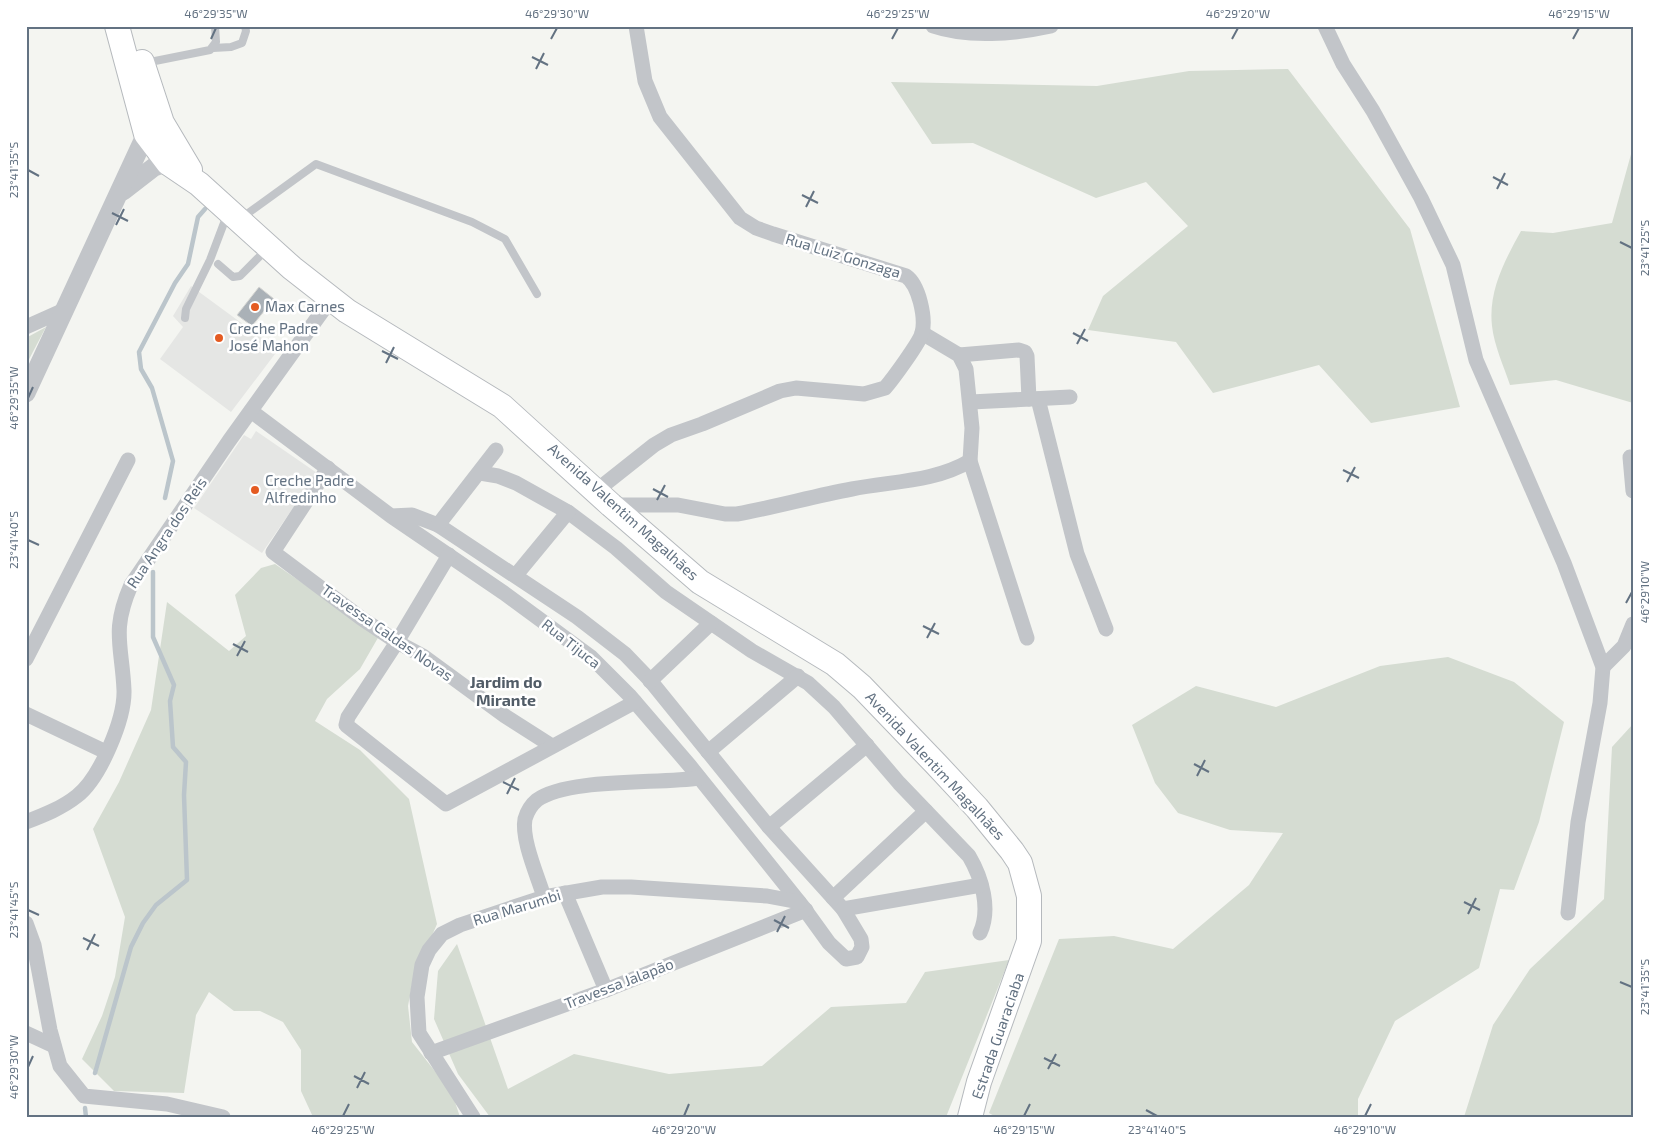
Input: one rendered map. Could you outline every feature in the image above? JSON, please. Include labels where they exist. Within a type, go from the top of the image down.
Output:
[{"type":"main road","name":"Avenida Valentim Magalhães","points":[[117,26],[154,129],[175,159],[199,184],[269,248],[331,299],[368,325],[502,406],[603,498],[700,582],[836,664],[862,687],[977,808],[1012,851],[1025,877],[1030,914],[1026,955]]},
{"type":"main road","name":"Avenida Valentim Magalhães","points":[[132,26],[143,63],[154,129]]},
{"type":"main road","name":"Estrada Guaraciaba","points":[[970,1117],[985,1065],[1026,955]]},
{"type":"street","name":"Rua Luiz Gonzaga","points":[[636,26],[645,81],[660,117],[740,218],[756,228],[906,276],[913,280],[921,301],[922,333]]},
{"type":"street","points":[[933,26],[956,31],[991,33],[1051,26]]},
{"type":"street","points":[[1325,26],[1343,64],[1373,111],[1421,198],[1453,265],[1476,360],[1564,563],[1603,667],[1600,703],[1578,822],[1568,913]]},
{"type":"street","points":[[29,380],[118,195],[154,129]]},
{"type":"street","points":[[118,195],[145,173],[175,159]]},
{"type":"street","name":"Rua Angra dos Reis","points":[[26,822],[64,806],[88,784],[106,752],[118,723],[124,691],[118,626],[121,608],[131,585],[331,299]]},
{"type":"street","points":[[26,327],[64,310]]},
{"type":"street","points":[[603,498],[654,445],[671,434],[702,424],[780,391],[796,388],[864,394],[885,388],[922,333],[959,355],[966,369],[971,402],[970,461],[1028,638]]},
{"type":"street","points":[[959,355],[1019,350],[1025,352],[1034,399],[1077,554],[1106,629]]},
{"type":"street","points":[[971,402],[1070,397]]},
{"type":"street","name":"Rua Tijuca","points":[[251,411],[391,516],[591,657],[635,702],[699,778],[802,906],[829,943],[846,959],[857,957],[861,952],[861,939],[838,904]]},
{"type":"street","points":[[438,525],[496,450]]},
{"type":"street","points":[[1630,457],[1633,491]]},
{"type":"street","points":[[26,659],[128,460]]},
{"type":"street","points":[[603,498],[678,505],[725,514],[737,514],[853,488],[936,476],[954,470],[970,461]]},
{"type":"street","name":"Travessa Caldas Novas","points":[[328,468],[273,552],[397,642],[423,656],[505,716],[552,746]]},
{"type":"street","points":[[480,473],[498,476],[516,483],[568,512],[616,548],[666,592],[752,651],[798,676],[821,693],[926,811],[969,856],[977,869],[986,913],[980,933]]},
{"type":"street","points":[[516,575],[568,512]]},
{"type":"street","points":[[391,516],[412,515],[438,525],[516,575],[599,633],[625,654],[650,681],[769,827],[838,904]]},
{"type":"street","points":[[448,555],[397,642],[348,717],[346,725],[446,804],[635,702]]},
{"type":"street","points":[[650,681],[711,623]]},
{"type":"street","points":[[1603,667],[1624,646],[1633,624]]},
{"type":"street","points":[[708,752],[798,676]]},
{"type":"street","points":[[26,714],[106,752]]},
{"type":"street","points":[[769,827],[867,745]]},
{"type":"street","points":[[544,897],[526,838],[525,821],[529,809],[537,800],[574,788],[699,778]]},
{"type":"street","points":[[838,904],[926,811]]},
{"type":"street","points":[[838,904],[981,885]]},
{"type":"street","name":"Rua Marumbi","points":[[473,1117],[465,1101],[430,1053],[420,1032],[417,997],[422,965],[429,950],[442,934],[460,925],[544,897],[602,888],[631,887],[766,896],[802,906]]},
{"type":"street","points":[[565,893],[606,990]]},
{"type":"street","name":"Travessa Jalapão","points":[[430,1053],[606,990],[802,906]]},
{"type":"street","points":[[26,923],[34,944],[54,1046],[60,1066],[84,1096],[167,1104],[223,1117]]},
{"type":"street","points":[[26,1033],[54,1046]]},
{"type":"lane","points":[[213,48],[216,42],[215,26]]},
{"type":"lane","points":[[143,63],[208,51],[213,48],[232,47],[242,43],[245,26]]},
{"type":"lane","points":[[185,318],[186,309],[233,215],[316,164],[472,222],[505,239],[537,294]]},
{"type":"lane","points":[[218,264],[233,276],[240,276],[269,248]]},
{"type":"shaded area","points":[[1288,69],[1410,229],[1460,407],[1371,423],[1319,365],[1213,393],[1176,342],[1088,330],[1103,296],[1188,226],[1146,182],[1096,198],[973,143],[932,144],[891,82],[1097,86],[1189,71]]},
{"type":"shaded area","points":[[1633,147],[1633,403],[1556,380],[1510,385],[1495,341],[1491,313],[1495,288],[1509,253],[1521,231],[1553,233],[1612,223]]},
{"type":"shaded area","name":"Creche Padre José Mahon","points":[[191,286],[278,350],[231,412],[160,359],[183,327],[173,316]]},
{"type":"shaded area","points":[[46,327],[26,365],[26,338]]},
{"type":"shaded area","name":"Creche Padre Alfredinho","points":[[256,431],[317,473],[262,553],[194,508],[244,435],[251,439]]},
{"type":"shaded area","points":[[275,564],[379,636],[360,669],[327,699],[315,721],[360,750],[409,799],[437,924],[413,979],[408,1006],[412,1042],[452,1093],[460,1117],[313,1117],[301,1091],[301,1050],[283,1022],[260,1011],[234,1011],[209,992],[196,1015],[184,1093],[114,1091],[82,1059],[102,1016],[115,977],[125,917],[93,829],[119,782],[151,710],[167,602],[229,651],[246,636],[235,595],[261,568]]},
{"type":"shaded area","points":[[1448,657],[1514,682],[1564,722],[1539,822],[1514,890],[1500,889],[1479,968],[1395,1021],[1358,1099],[1358,1117],[996,1117],[989,1113],[1059,939],[1114,936],[1173,949],[1249,885],[1283,833],[1230,830],[1178,813],[1155,783],[1132,725],[1196,686],[1276,707],[1380,666]]},
{"type":"shaded area","points":[[1633,724],[1633,1117],[1464,1117],[1493,1025],[1530,969],[1604,899],[1612,747]]},
{"type":"shaded area","points":[[457,944],[508,1089],[574,1054],[669,1074],[762,1066],[831,1007],[906,1003],[925,972],[1009,960],[946,1117],[490,1117],[458,1074],[434,1019],[438,971]]},
{"type":"building","name":"Max Carnes","points":[[259,287],[274,299],[252,326],[237,315]]},
{"type":"waterway","points":[[165,498],[173,461],[152,388],[141,369],[139,352],[175,283],[188,264],[198,217],[205,209]]},
{"type":"waterway","points":[[95,1073],[131,947],[143,923],[156,905],[187,880],[184,795],[186,762],[173,747],[170,701],[174,685],[153,637],[153,572]]},
{"type":"waterway","points":[[85,1108],[86,1117]]},
{"type":"place","name":"Max Carnes","points":[[255,307]]},
{"type":"place","name":"Creche Padre José Mahon","points":[[219,338]]},
{"type":"place","name":"Creche Padre Alfredinho","points":[[255,490]]},
{"type":"district","name":"Jardim do Mirante","points":[[506,691]]}]
